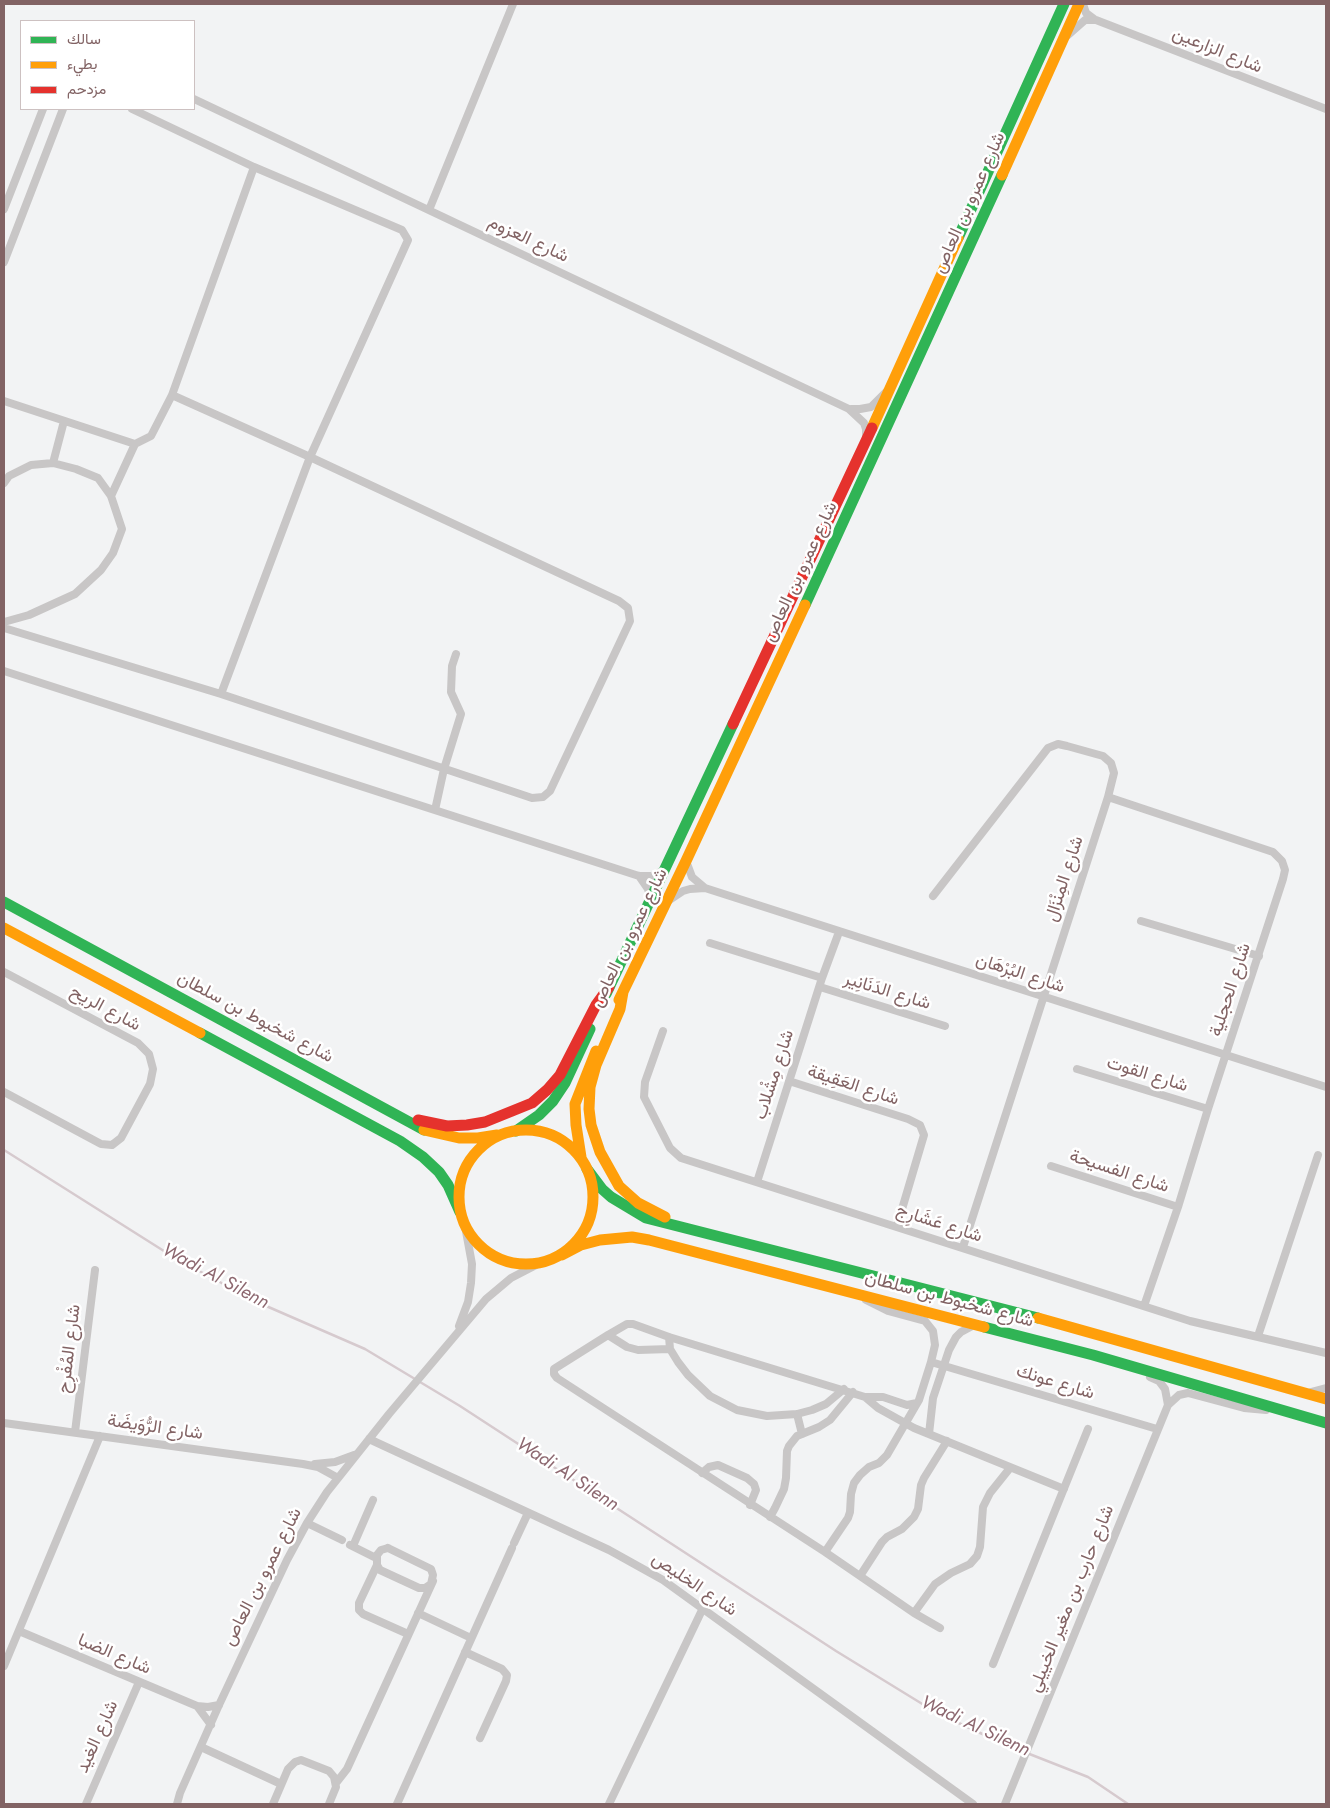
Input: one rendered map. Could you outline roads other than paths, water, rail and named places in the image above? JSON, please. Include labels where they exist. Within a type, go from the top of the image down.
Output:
[{"type":"main road","name":"شارع عمرو بن العاص","points":[[516,1131],[546,1109],[561,1089],[861,453],[1064,4]]},
{"type":"main road","name":"شارع عمرو بن العاص","points":[[581,1157],[576,1125],[577,1097],[623,992],[871,463],[1079,4]]},
{"type":"main road","name":"شارع شخبوط بن سلطان","points":[[4,902],[425,1130],[459,1138],[497,1135]]},
{"type":"main road","points":[[4,928],[400,1141],[423,1157],[439,1172],[448,1185],[465,1226],[475,1241],[488,1253],[504,1260],[522,1264],[540,1263],[562,1255],[577,1242],[587,1225],[593,1207],[593,1187],[581,1157],[570,1146],[557,1137],[542,1131],[527,1129],[516,1131],[497,1135],[482,1145],[470,1159],[462,1176],[458,1194],[460,1212]]},
{"type":"main road","points":[[323,1074],[337,1077],[403,1113],[423,1121],[455,1126],[485,1122],[525,1107],[547,1090],[560,1075],[593,1010],[609,987]]},
{"type":"main road","points":[[623,992],[620,1009],[593,1076],[588,1096],[591,1125],[595,1140],[615,1181],[638,1202],[663,1216],[766,1244],[792,1255]]},
{"type":"main road","name":"شارع شخبوط بن سلطان","points":[[587,1168],[611,1198],[646,1218],[1042,1319],[1326,1398]]},
{"type":"main road","name":"شارع شخبوط بن سلطان","points":[[562,1255],[581,1245],[600,1240],[632,1237],[649,1240],[1093,1355],[1326,1423]]},
{"type":"street","points":[[429,210],[513,4]]},
{"type":"street","name":"شارع الزارعين","points":[[1082,4],[1086,13],[1096,20],[1326,109]]},
{"type":"street","points":[[1063,40],[1083,21],[1088,19],[1096,20]]},
{"type":"street","name":"شارع العزوم","points":[[195,99],[849,409],[860,417],[866,429],[861,453]]},
{"type":"street","points":[[4,209],[43,110]]},
{"type":"street","points":[[4,262],[63,110]]},
{"type":"street","points":[[134,110],[254,167],[402,230],[408,240],[310,457],[220,694]]},
{"type":"street","points":[[111,496],[135,444],[151,436],[172,395],[254,167]]},
{"type":"street","points":[[849,409],[871,407],[891,386]]},
{"type":"street","points":[[4,628],[220,694],[532,798],[543,797],[550,791],[630,621],[628,608],[619,602],[310,457],[172,395]]},
{"type":"street","points":[[4,401],[135,444]]},
{"type":"street","points":[[53,463],[64,421]]},
{"type":"street","points":[[4,483],[9,476],[32,465],[53,463],[76,469],[98,478],[111,496],[122,529],[113,553],[101,570],[75,594],[28,615],[4,622]]},
{"type":"street","points":[[435,810],[444,769],[461,714],[451,692],[452,666],[456,654]]},
{"type":"street","points":[[4,670],[639,876],[652,876],[665,870]]},
{"type":"street","name":"شارع المِنْزَال","points":[[933,896],[1044,752],[1051,746],[1058,744],[1067,746],[1107,759],[1111,763],[1114,773],[1108,797],[963,1248]]},
{"type":"street","name":"شارع الحجلية","points":[[1108,797],[1272,852],[1280,857],[1284,865],[1284,874],[1259,956],[1144,1306]]},
{"type":"street","points":[[686,861],[692,877],[705,888]]},
{"type":"street","points":[[639,876],[648,889],[651,900]]},
{"type":"street","name":"شارع البُرْهَان","points":[[665,903],[682,891],[705,888],[1326,1087]]},
{"type":"street","points":[[1141,921],[1259,956]]},
{"type":"street","name":"شارع مِشْلاب","points":[[757,1182],[822,978],[839,932]]},
{"type":"street","points":[[710,943],[822,978]]},
{"type":"street","name":"شارع الريح","points":[[4,972],[138,1043],[149,1054],[153,1076],[146,1093],[121,1138],[112,1145],[101,1144],[4,1092]]},
{"type":"street","name":"شارع الدَنَانِير","points":[[820,987],[946,1026]]},
{"type":"street","name":"شارع عَشَارِج","points":[[663,1031],[643,1092],[645,1102],[670,1148],[681,1158],[1190,1321],[1326,1353]]},
{"type":"street","name":"شارع القوت","points":[[1077,1069],[1208,1109]]},
{"type":"street","name":"شارع العَقِيقة","points":[[789,1081],[908,1119],[920,1125],[924,1135],[897,1226]]},
{"type":"street","points":[[1258,1336],[1318,1154]]},
{"type":"street","name":"شارع الفسيحة","points":[[1051,1166],[1178,1207]]},
{"type":"street","name":"شارع عمرو بن العاص","points":[[452,1338],[462,1320],[468,1302],[471,1283],[472,1264],[465,1226]]},
{"type":"street","name":"شارع عمرو بن العاص","points":[[177,1804],[180,1793],[219,1705],[287,1560],[307,1523],[356,1454],[486,1299],[518,1274],[540,1263]]},
{"type":"street","name":"شارع المُفْرِح","points":[[75,1432],[95,1270]]},
{"type":"street","points":[[825,1552],[848,1518],[854,1484],[860,1474],[883,1459],[906,1424],[918,1401],[932,1362],[935,1337],[930,1326],[919,1319],[880,1308],[859,1294]]},
{"type":"street","points":[[940,1628],[555,1377],[553,1371],[556,1366],[630,1324],[853,1392],[865,1397],[878,1408],[906,1424],[1064,1489]]},
{"type":"street","points":[[929,1434],[932,1404],[949,1350],[961,1332],[974,1325]]},
{"type":"street","points":[[608,1335],[621,1344],[638,1350],[670,1349]]},
{"type":"street","points":[[669,1337],[670,1349],[688,1375],[710,1396],[737,1410],[759,1415],[782,1416],[797,1414],[826,1404],[844,1389]]},
{"type":"street","points":[[1093,1355],[1115,1366],[1159,1381],[1165,1389],[1168,1405]]},
{"type":"street","name":"شارع عونك","points":[[932,1362],[1157,1429]]},
{"type":"street","points":[[1308,1393],[1326,1388]]},
{"type":"street","points":[[770,1517],[784,1489],[787,1451],[792,1440],[819,1428],[830,1420],[853,1392]]},
{"type":"street","points":[[1168,1405],[1179,1395],[1188,1393],[1244,1408],[1280,1409]]},
{"type":"street","points":[[865,1397],[883,1397],[907,1405],[918,1401],[932,1404]]},
{"type":"street","name":"شارع حارب بن مغير الخييلي","points":[[1005,1804],[1168,1405]]},
{"type":"street","points":[[797,1414],[802,1434]]},
{"type":"street","name":"شارع الرُّوَيضَة","points":[[4,1423],[303,1464],[318,1467],[338,1478]]},
{"type":"street","points":[[993,1664],[1088,1429]]},
{"type":"street","points":[[4,1666],[100,1436]]},
{"type":"street","name":"شارع الخليص","points":[[369,1439],[609,1550],[663,1580],[973,1804]]},
{"type":"street","points":[[860,1576],[882,1542],[902,1529],[914,1517],[918,1509],[921,1485],[924,1478],[947,1441]]},
{"type":"street","name":"شارع الرُّوَيضَة","points":[[303,1464],[335,1462],[356,1454]]},
{"type":"street","points":[[702,1473],[708,1467],[714,1465],[728,1468],[747,1478],[756,1487],[756,1492],[750,1505]]},
{"type":"street","points":[[914,1612],[935,1584],[951,1573],[970,1564],[977,1556],[980,1547],[982,1507],[990,1493],[1010,1468]]},
{"type":"street","points":[[347,1543],[372,1500]]},
{"type":"street","points":[[397,1804],[528,1514]]},
{"type":"street","points":[[307,1523],[347,1543],[376,1561],[380,1570],[419,1588],[428,1587],[433,1582]]},
{"type":"street","points":[[336,1783],[347,1769],[433,1582],[434,1575],[431,1569],[388,1548],[381,1550],[358,1605],[359,1610],[363,1614],[408,1634]]},
{"type":"street","points":[[609,1804],[702,1608]]},
{"type":"street","points":[[418,1614],[471,1638]]},
{"type":"street","name":"شارع الضبا","points":[[19,1631],[197,1706],[219,1705]]},
{"type":"street","points":[[465,1652],[502,1669],[507,1675],[480,1738]]},
{"type":"street","name":"شارع الغيد","points":[[86,1804],[139,1682]]},
{"type":"street","points":[[197,1706],[211,1725]]},
{"type":"street","points":[[201,1747],[280,1784]]},
{"type":"street","points":[[273,1804],[280,1784],[290,1766],[301,1760],[329,1772],[336,1783],[336,1790],[329,1804]]},
{"type":"waterway","name":"Wadi Al Silenn","points":[[4,1150],[175,1258],[257,1302],[365,1349],[460,1406],[836,1651],[937,1713],[1004,1744],[1088,1777],[1128,1804]]}]
